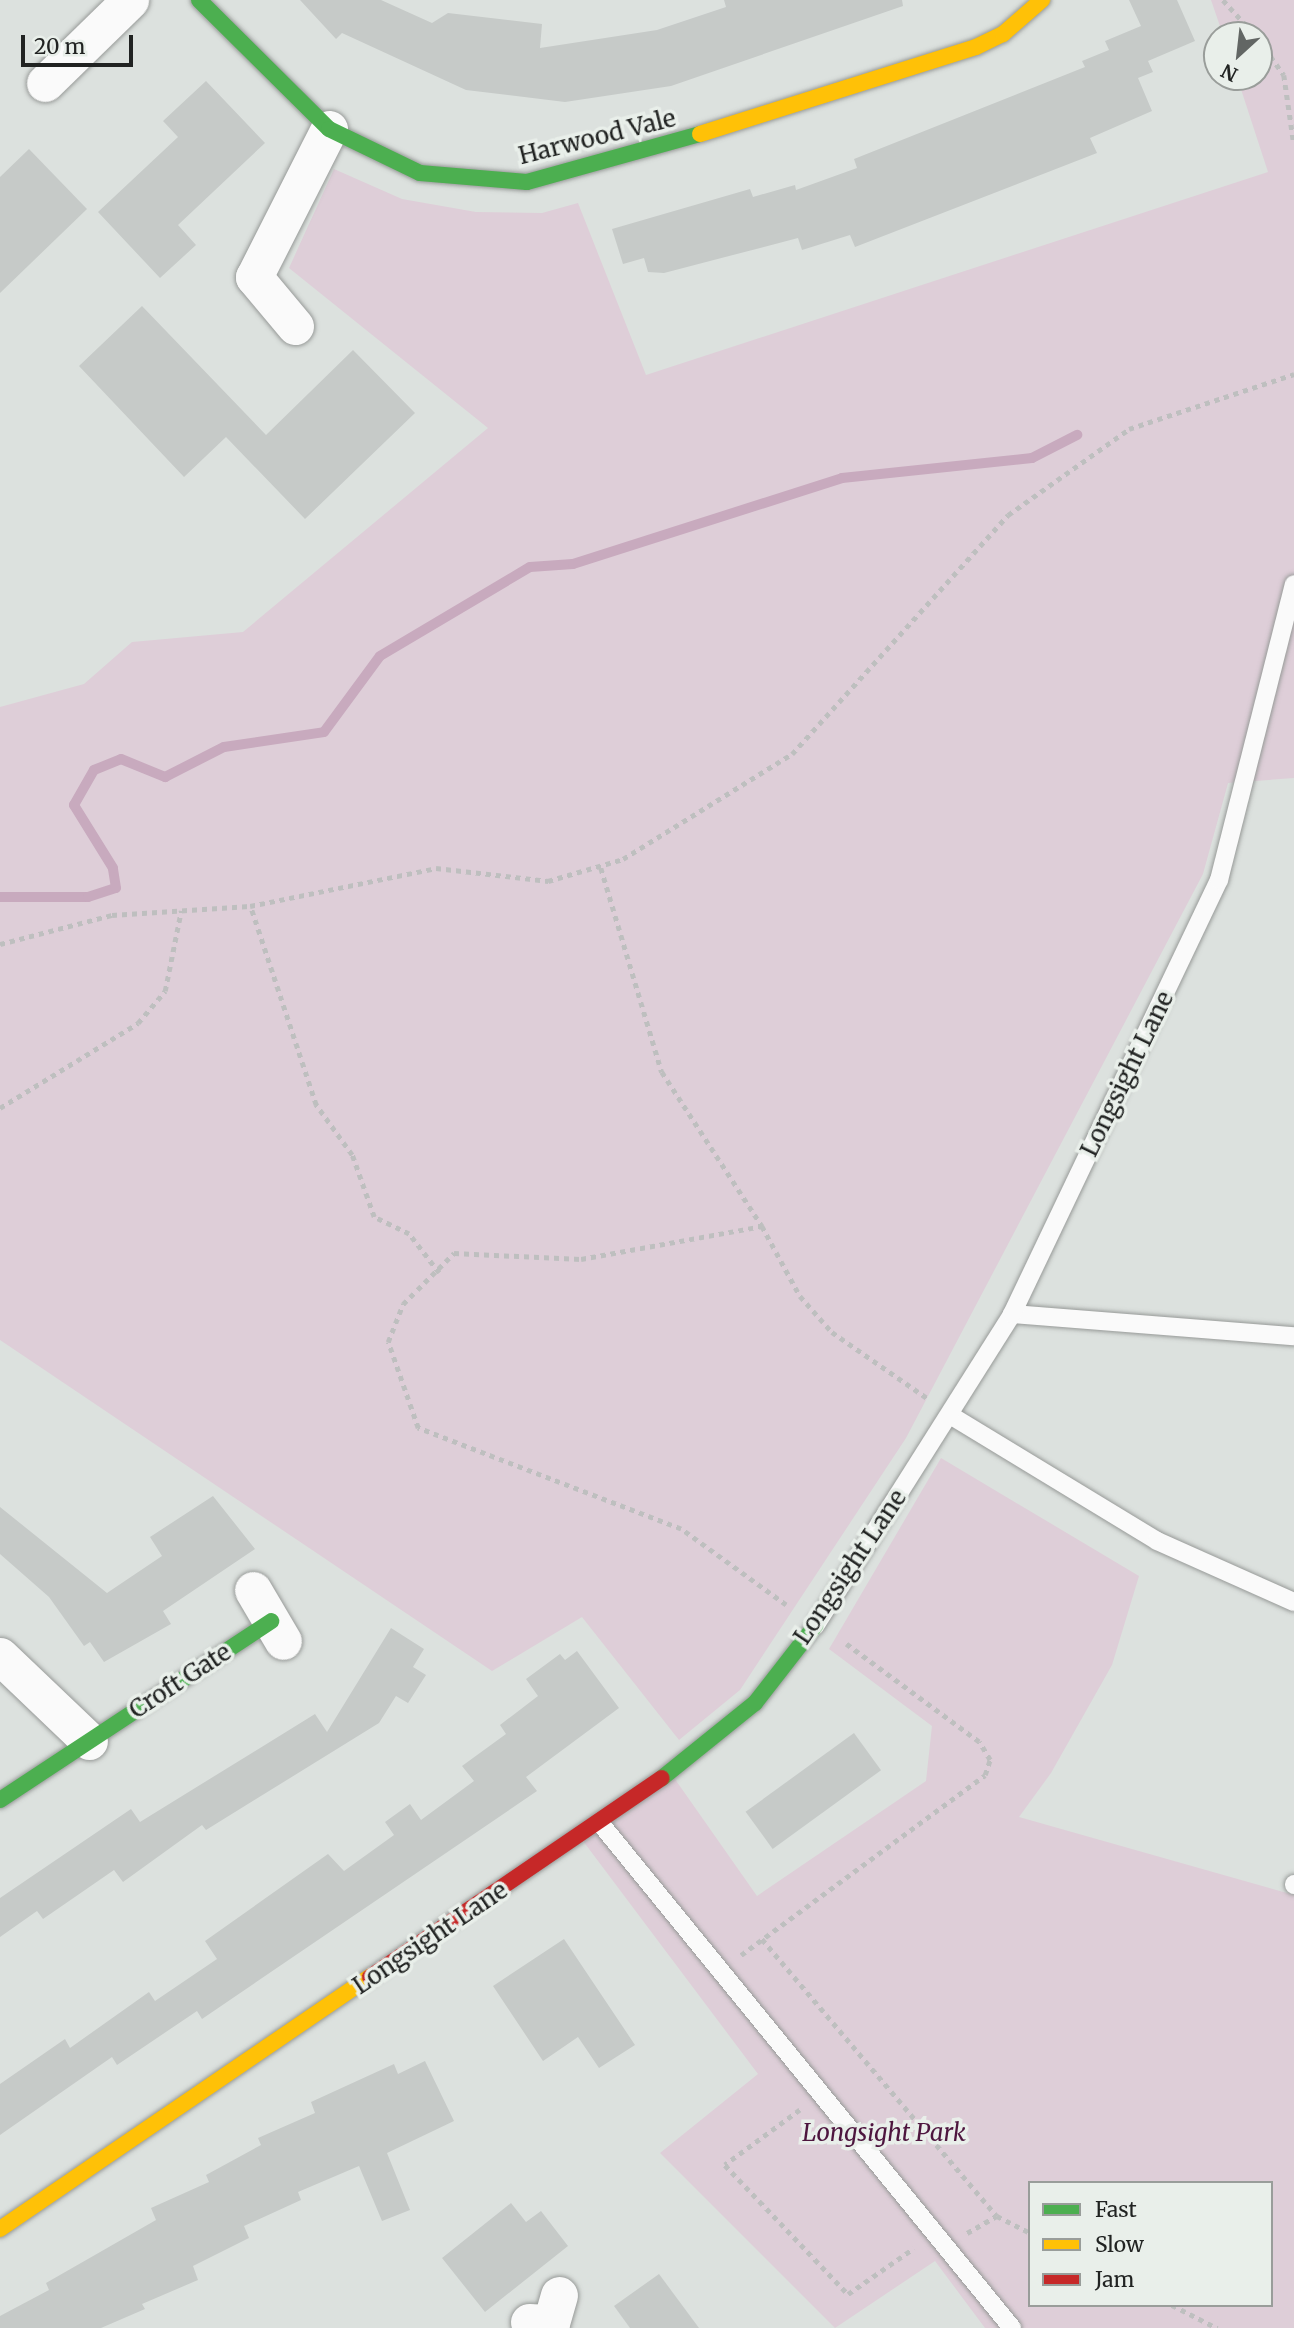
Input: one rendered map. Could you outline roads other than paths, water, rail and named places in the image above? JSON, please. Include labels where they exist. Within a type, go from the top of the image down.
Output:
[{"type":"street","points":[[45,83],[131,0]]},
{"type":"street","name":"Harwood Vale","points":[[198,0],[329,129],[420,173],[527,182],[976,47],[1003,34],[1042,0]]},
{"type":"street","points":[[295,326],[254,277],[329,129]]},
{"type":"street","name":"Croft Gate","points":[[0,1800],[269,1617]]},
{"type":"street","name":"Longsight Lane","points":[[0,2230],[600,1823],[755,1703],[814,1626]]},
{"type":"street","points":[[0,1656],[89,1741]]},
{"type":"lane","name":"Longsight Lane","points":[[814,1626],[1012,1314],[1219,880],[1294,584]]},
{"type":"lane","points":[[1012,1314],[1294,1336]]},
{"type":"lane","points":[[950,1415],[1157,1541],[1294,1602]]},
{"type":"lane","points":[[600,1823],[1012,2328]]},
{"type":"waterway","points":[[0,897],[88,897],[116,888],[113,868],[74,805],[94,770],[121,759],[165,777],[224,747],[324,732],[380,656],[530,567],[573,564],[842,478],[1032,458],[1077,435]]},
{"type":"park label","name":"Longsight Park","points":[[884,2133]]}]
